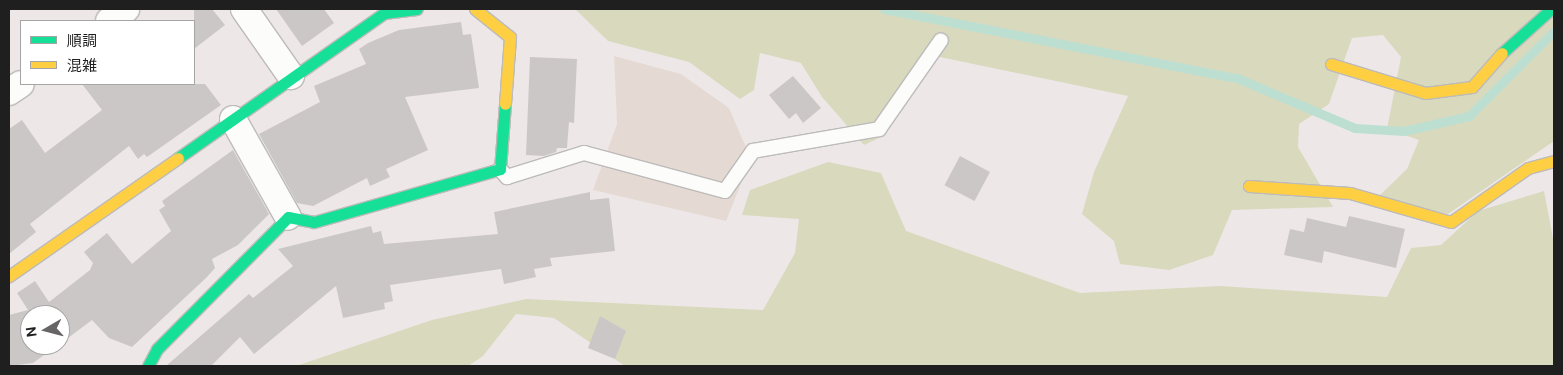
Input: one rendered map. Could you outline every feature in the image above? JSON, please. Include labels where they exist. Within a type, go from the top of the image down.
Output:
[{"type":"street","points":[[110,20],[126,9]]},
{"type":"street","points":[[244,9],[291,76]]},
{"type":"street","points":[[9,276],[291,76],[384,13],[417,9]]},
{"type":"street","points":[[232,119],[288,217],[314,222],[500,169],[510,37],[475,9]]},
{"type":"street","points":[[1331,64],[1425,93],[1472,87],[1519,34],[1551,9]]},
{"type":"street","points":[[9,92],[20,85]]},
{"type":"street","points":[[1249,186],[1350,193],[1451,222],[1528,168],[1554,161]]},
{"type":"street","points":[[148,366],[157,349],[288,217]]},
{"type":"lane","points":[[500,169],[507,177],[584,153],[725,191],[753,151],[879,129],[941,40]]},
{"type":"shaded area","points":[[614,56],[681,74],[729,108],[751,159],[726,221],[593,190],[617,124]]},
{"type":"green space","points":[[575,9],[1554,9],[1554,141],[1448,214],[1376,199],[1407,169],[1419,140],[1387,129],[1401,57],[1383,35],[1352,38],[1329,104],[1299,124],[1298,147],[1333,207],[1232,210],[1213,255],[1169,270],[1120,264],[1114,241],[1082,214],[1094,172],[1128,96],[930,55],[901,91],[879,138],[864,145],[822,97],[801,63],[760,53],[754,90],[740,99],[689,62],[608,41]]},
{"type":"green space","points":[[828,162],[881,173],[906,231],[1080,293],[1221,286],[1387,297],[1411,248],[1441,245],[1478,211],[1544,191],[1554,244],[1554,366],[625,366],[554,318],[516,314],[483,356],[468,366],[296,366],[432,320],[526,299],[763,310],[795,253],[799,219],[742,215],[750,190]]},
{"type":"building","points":[[194,9],[212,9],[225,25],[195,48]]},
{"type":"building","points":[[276,9],[324,9],[334,23],[302,46]]},
{"type":"building","points":[[461,22],[463,35],[471,34],[479,88],[405,97],[428,150],[386,169],[390,177],[370,186],[367,178],[313,206],[297,203],[259,134],[320,102],[314,86],[366,64],[359,49],[368,43],[399,30]]},
{"type":"building","points":[[530,57],[577,59],[574,123],[569,122],[567,148],[557,148],[556,152],[544,156],[526,155]]},
{"type":"building","points":[[793,76],[821,108],[803,123],[796,113],[789,119],[769,95]]},
{"type":"building","points":[[205,84],[221,105],[147,157],[144,154],[138,159],[129,146],[30,224],[36,232],[9,254],[9,129],[22,120],[45,153],[102,110],[83,85]]},
{"type":"building","points":[[233,150],[269,214],[238,245],[212,259],[215,268],[206,278],[132,347],[109,338],[92,320],[70,336],[70,305],[25,305],[17,293],[35,281],[49,302],[90,270],[93,263],[84,252],[107,233],[132,264],[171,231],[159,210],[165,206],[162,201]]},
{"type":"building","points":[[960,156],[990,172],[975,201],[945,185]]},
{"type":"building","points":[[590,192],[590,200],[609,198],[615,251],[550,258],[552,266],[534,269],[536,277],[504,284],[501,269],[390,285],[393,301],[384,303],[385,309],[343,318],[336,286],[254,354],[240,337],[211,366],[166,366],[249,294],[253,298],[293,266],[278,249],[371,226],[373,233],[381,231],[384,244],[498,234],[494,212]]},
{"type":"building","points":[[1349,216],[1405,229],[1396,268],[1324,251],[1322,263],[1284,255],[1290,229],[1304,232],[1307,218],[1346,227]]},
{"type":"building","points":[[20,312],[20,355],[44,355],[33,363],[9,366],[9,315]]},
{"type":"building","points":[[600,316],[626,331],[615,359],[588,348]]},
{"type":"waterway","points":[[884,9],[1237,78],[1355,128],[1404,131],[1469,116],[1554,31]]},
{"type":"traffic: fast","points":[[178,158],[384,13],[417,9]]},
{"type":"traffic: fast","points":[[1502,53],[1551,9]]},
{"type":"traffic: fast","points":[[148,366],[157,349],[288,217],[314,222],[500,169],[505,104]]},
{"type":"traffic: slow","points":[[475,9],[510,37],[505,104]]},
{"type":"traffic: slow","points":[[1331,64],[1425,93],[1472,87],[1502,53]]},
{"type":"traffic: slow","points":[[9,276],[178,158]]},
{"type":"traffic: slow","points":[[1249,186],[1350,193],[1451,222],[1528,168],[1554,161]]}]
